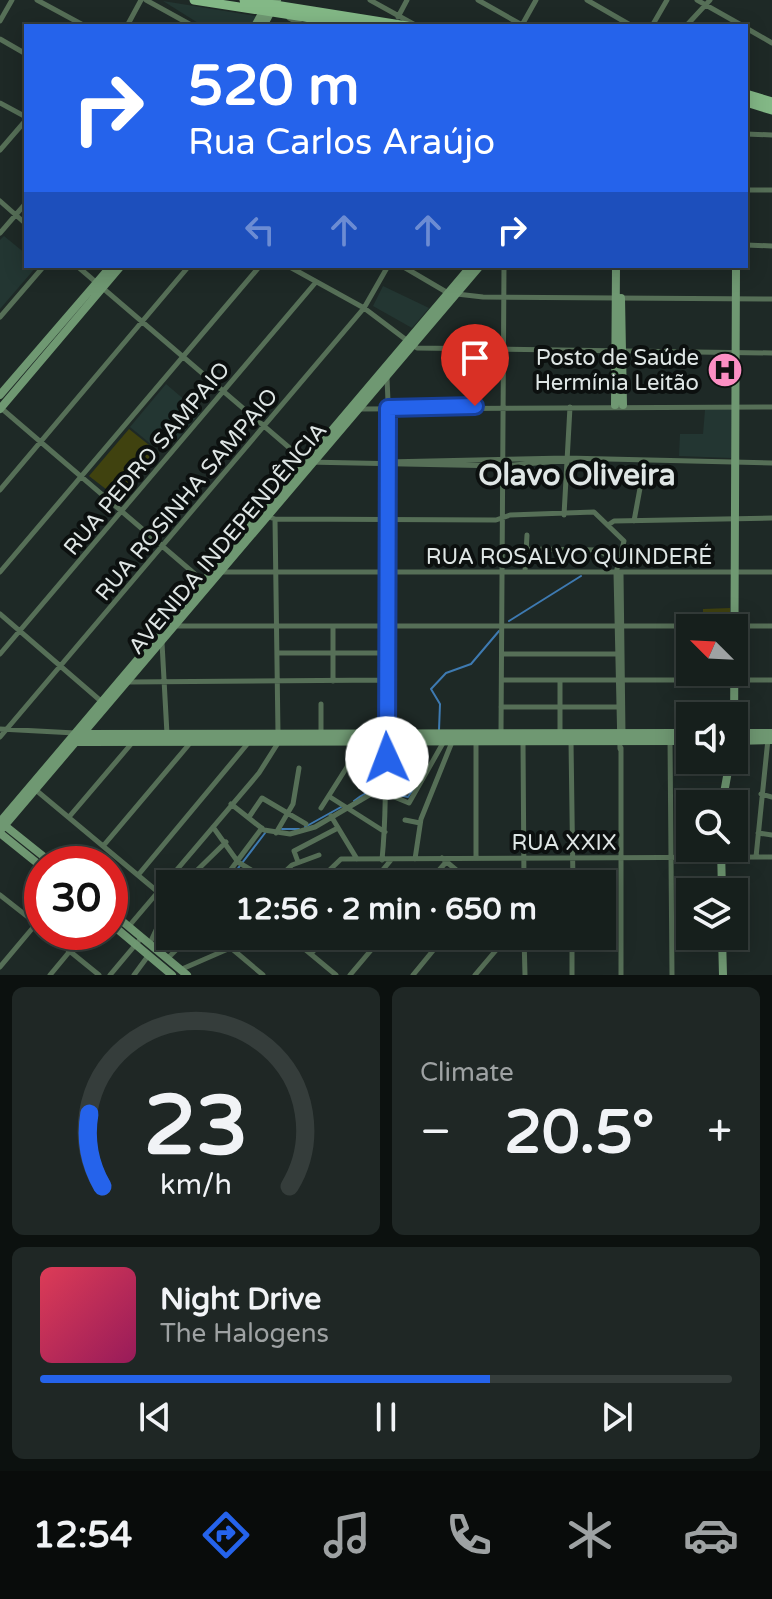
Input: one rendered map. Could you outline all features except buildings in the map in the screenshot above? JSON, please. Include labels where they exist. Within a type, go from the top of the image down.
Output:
[{"type":"main road","points":[[194,0],[267,4],[285,15],[348,24]]},
{"type":"main road","points":[[244,0],[396,20],[403,24]]},
{"type":"main road","points":[[748,95],[772,102]]},
{"type":"main road","points":[[748,103],[772,110]]},
{"type":"street","points":[[0,21],[12,0]]},
{"type":"street","points":[[37,0],[81,24]]},
{"type":"street","points":[[128,24],[144,0],[189,24]]},
{"type":"street","points":[[370,0],[396,20],[410,24]]},
{"type":"street","points":[[396,20],[407,0]]},
{"type":"street","points":[[478,0],[522,24]]},
{"type":"street","points":[[524,24],[536,0]]},
{"type":"street","points":[[587,0],[629,24]]},
{"type":"street","points":[[653,24],[667,0]]},
{"type":"street","points":[[697,0],[708,2],[740,24]]},
{"type":"street","points":[[688,24],[708,2]]},
{"type":"street","points":[[256,24],[267,4]]},
{"type":"street","points":[[263,24],[267,4]]},
{"type":"street","points":[[285,15],[301,24]]},
{"type":"street","points":[[748,29],[772,43]]},
{"type":"street","points":[[0,39],[24,53]]},
{"type":"street","points":[[0,103],[24,117]]},
{"type":"street","points":[[0,150],[24,120]]},
{"type":"street","points":[[748,134],[772,135]]},
{"type":"street","points":[[748,190],[772,190]]},
{"type":"street","points":[[0,201],[24,222]]},
{"type":"street","points":[[0,233],[24,205]]},
{"type":"street","points":[[748,245],[772,246]]},
{"type":"street","points":[[0,317],[42,268]]},
{"type":"street","points":[[79,268],[310,462],[503,463],[567,460],[772,463]]},
{"type":"street","points":[[100,285],[110,268]]},
{"type":"street","points":[[0,395],[119,268]]},
{"type":"street","points":[[0,490],[187,268]]},
{"type":"street","points":[[0,572],[258,268]]},
{"type":"street","points":[[292,268],[364,308],[411,342],[619,352],[772,353]]},
{"type":"street","name":"RUA ROSINHA SAMPAIO","points":[[0,737],[3,729],[61,667],[364,308],[387,268]]},
{"type":"street","points":[[406,268],[453,293],[503,297],[772,299]]},
{"type":"street","name":"AVENIDA INDEPENDÊNCIA","points":[[453,293],[470,268]]},
{"type":"street","name":"AVENIDA INDEPENDÊNCIA","points":[[105,704],[129,682],[357,406],[478,268]]},
{"type":"street","points":[[501,738],[504,268]]},
{"type":"street","points":[[619,268],[619,405]]},
{"type":"street","points":[[735,614],[736,268]]},
{"type":"street","name":"RUA PEDRO SAMPAIO","points":[[0,654],[316,282]]},
{"type":"street","points":[[48,345],[0,408],[204,582]]},
{"type":"street","points":[[382,860],[389,573],[388,408],[384,374]]},
{"type":"street","points":[[357,406],[772,407]]},
{"type":"street","points":[[564,515],[570,407]]},
{"type":"street","points":[[634,521],[645,461]]},
{"type":"street","points":[[175,870],[231,804],[278,738],[275,573],[268,516],[389,519],[594,512],[624,538],[619,569],[621,975]]},
{"type":"street","name":"AVENIDA INDEPENDÊNCIA","points":[[1,827],[204,582],[268,516]]},
{"type":"street","points":[[608,525],[614,521],[772,518]]},
{"type":"street","points":[[525,571],[527,535]]},
{"type":"street","points":[[526,549],[595,550],[619,569]]},
{"type":"street","name":"RUA ROSALVO QUINDERÉ","points":[[222,572],[619,569],[772,572]]},
{"type":"street","points":[[0,614],[105,704]]},
{"type":"street","points":[[176,626],[676,627]]},
{"type":"street","points":[[748,626],[772,626]]},
{"type":"street","points":[[333,627],[333,681]]},
{"type":"street","points":[[619,627],[616,654],[620,741]]},
{"type":"street","points":[[162,643],[167,735]]},
{"type":"street","points":[[277,653],[386,653]]},
{"type":"street","points":[[502,654],[616,654]]},
{"type":"street","points":[[129,682],[385,680]]},
{"type":"street","points":[[502,680],[676,680]]},
{"type":"street","points":[[555,736],[560,707],[560,680]]},
{"type":"street","points":[[748,680],[772,680]]},
{"type":"street","points":[[321,704],[321,735]]},
{"type":"street","points":[[501,707],[617,707]]},
{"type":"street","points":[[3,729],[63,732],[78,737],[133,742],[191,738],[356,741],[387,738],[416,742],[476,742],[501,738],[523,741],[555,736],[571,740],[620,741],[676,736]]},
{"type":"street","points":[[78,737],[167,735],[249,742],[278,738]]},
{"type":"street","points":[[308,738],[321,735],[387,738],[555,736],[620,741]]},
{"type":"street","points":[[748,738],[770,736],[756,857]]},
{"type":"street","name":"AVENIDA INDEPENDÊNCIA","points":[[1,827],[37,791],[78,737]]},
{"type":"street","points":[[670,737],[676,738]]},
{"type":"street","points":[[670,737],[672,975]]},
{"type":"street","points":[[104,845],[191,738]]},
{"type":"street","points":[[571,740],[573,870]]},
{"type":"street","points":[[321,808],[352,758],[356,741]]},
{"type":"street","points":[[523,741],[524,870]]},
{"type":"street","points":[[69,817],[133,742]]},
{"type":"street","points":[[139,874],[249,742]]},
{"type":"street","points":[[382,784],[394,788],[412,760],[416,742]]},
{"type":"street","points":[[231,804],[268,831],[306,831],[371,794],[412,801],[448,742]]},
{"type":"street","points":[[415,859],[420,823],[448,742]]},
{"type":"street","points":[[476,742],[476,858]]},
{"type":"street","points":[[233,870],[268,831],[281,825],[289,812],[299,768]]},
{"type":"street","points":[[37,791],[156,890]]},
{"type":"street","points":[[761,794],[772,797]]},
{"type":"street","points":[[330,797],[385,832]]},
{"type":"street","points":[[249,817],[262,798],[306,824]]},
{"type":"street","points":[[331,816],[357,860]]},
{"type":"street","points":[[405,820],[420,823]]},
{"type":"street","points":[[1,827],[28,846]]},
{"type":"street","points":[[1,827],[24,849]]},
{"type":"street","points":[[213,827],[239,863],[250,870]]},
{"type":"street","points":[[298,862],[294,851],[336,829]]},
{"type":"street","points":[[758,833],[772,835]]},
{"type":"street","points":[[197,870],[226,842]]},
{"type":"street","points":[[289,870],[298,862],[319,855]]},
{"type":"street","name":"RUA XXIX","points":[[327,870],[334,862],[357,860],[676,856]]},
{"type":"street","name":"RUA XXIX","points":[[748,856],[772,857]]},
{"type":"street","points":[[437,870],[444,859],[457,870]]},
{"type":"street","points":[[383,870],[391,860]]},
{"type":"street","points":[[156,892],[129,926],[146,946],[178,973]]},
{"type":"street","points":[[1,898],[24,915]]},
{"type":"street","points":[[134,975],[156,927]]},
{"type":"street","points":[[128,934],[168,959],[178,973]]},
{"type":"street","points":[[0,967],[24,938]]},
{"type":"street","points":[[110,975],[156,938]]},
{"type":"street","points":[[168,959],[177,950]]},
{"type":"street","points":[[178,973],[227,950]]},
{"type":"street","points":[[233,950],[263,975]]},
{"type":"street","points":[[306,950],[336,975]]},
{"type":"street","points":[[311,954],[314,950]]},
{"type":"street","points":[[350,975],[371,950]]},
{"type":"street","points":[[413,975],[434,950]]},
{"type":"street","points":[[475,975],[496,950]]},
{"type":"street","points":[[524,950],[525,975]]},
{"type":"street","points":[[572,950],[572,975]]},
{"type":"street","points":[[722,950],[723,975]]},
{"type":"street","points":[[50,975],[70,951],[99,975]]},
{"type":"shaded area","points":[[163,1],[256,16],[252,24],[200,24]]},
{"type":"shaded area","points":[[4,236],[24,252],[24,268],[35,268],[0,309],[0,240]]},
{"type":"shaded area","points":[[383,286],[429,308],[412,328],[373,306]]},
{"type":"shaded area","name":"Posto de Saúde Hermínia Leitão","points":[[720,357],[731,357],[731,380],[720,380]]},
{"type":"shaded area","points":[[166,384],[200,413],[175,442],[163,432],[152,445],[130,427]]},
{"type":"shaded area","points":[[732,409],[731,458],[679,456],[680,434],[703,434],[705,410]]},
{"type":"shaded area","points":[[129,429],[159,453],[120,500],[89,476]]},
{"type":"shaded area","points":[[730,608],[730,614],[703,614],[703,609]]},
{"type":"waterway","points":[[509,621],[581,576]]},
{"type":"waterway","points":[[439,730],[440,704],[431,689],[446,673],[471,664],[499,631]]},
{"type":"waterway","points":[[354,801],[375,790],[408,797],[420,779]]},
{"type":"waterway","points":[[305,827],[341,807]]},
{"type":"waterway","points":[[282,829],[299,829]]},
{"type":"waterway","points":[[237,870],[265,833]]},
{"type":"place","name":"Posto de Saúde Hermínia Leitão","points":[[725,370]]},
{"type":"district","name":"Olavo Oliveira","points":[[577,475]]},
{"type":"route","points":[[387,758],[388,408],[475,406]]}]
